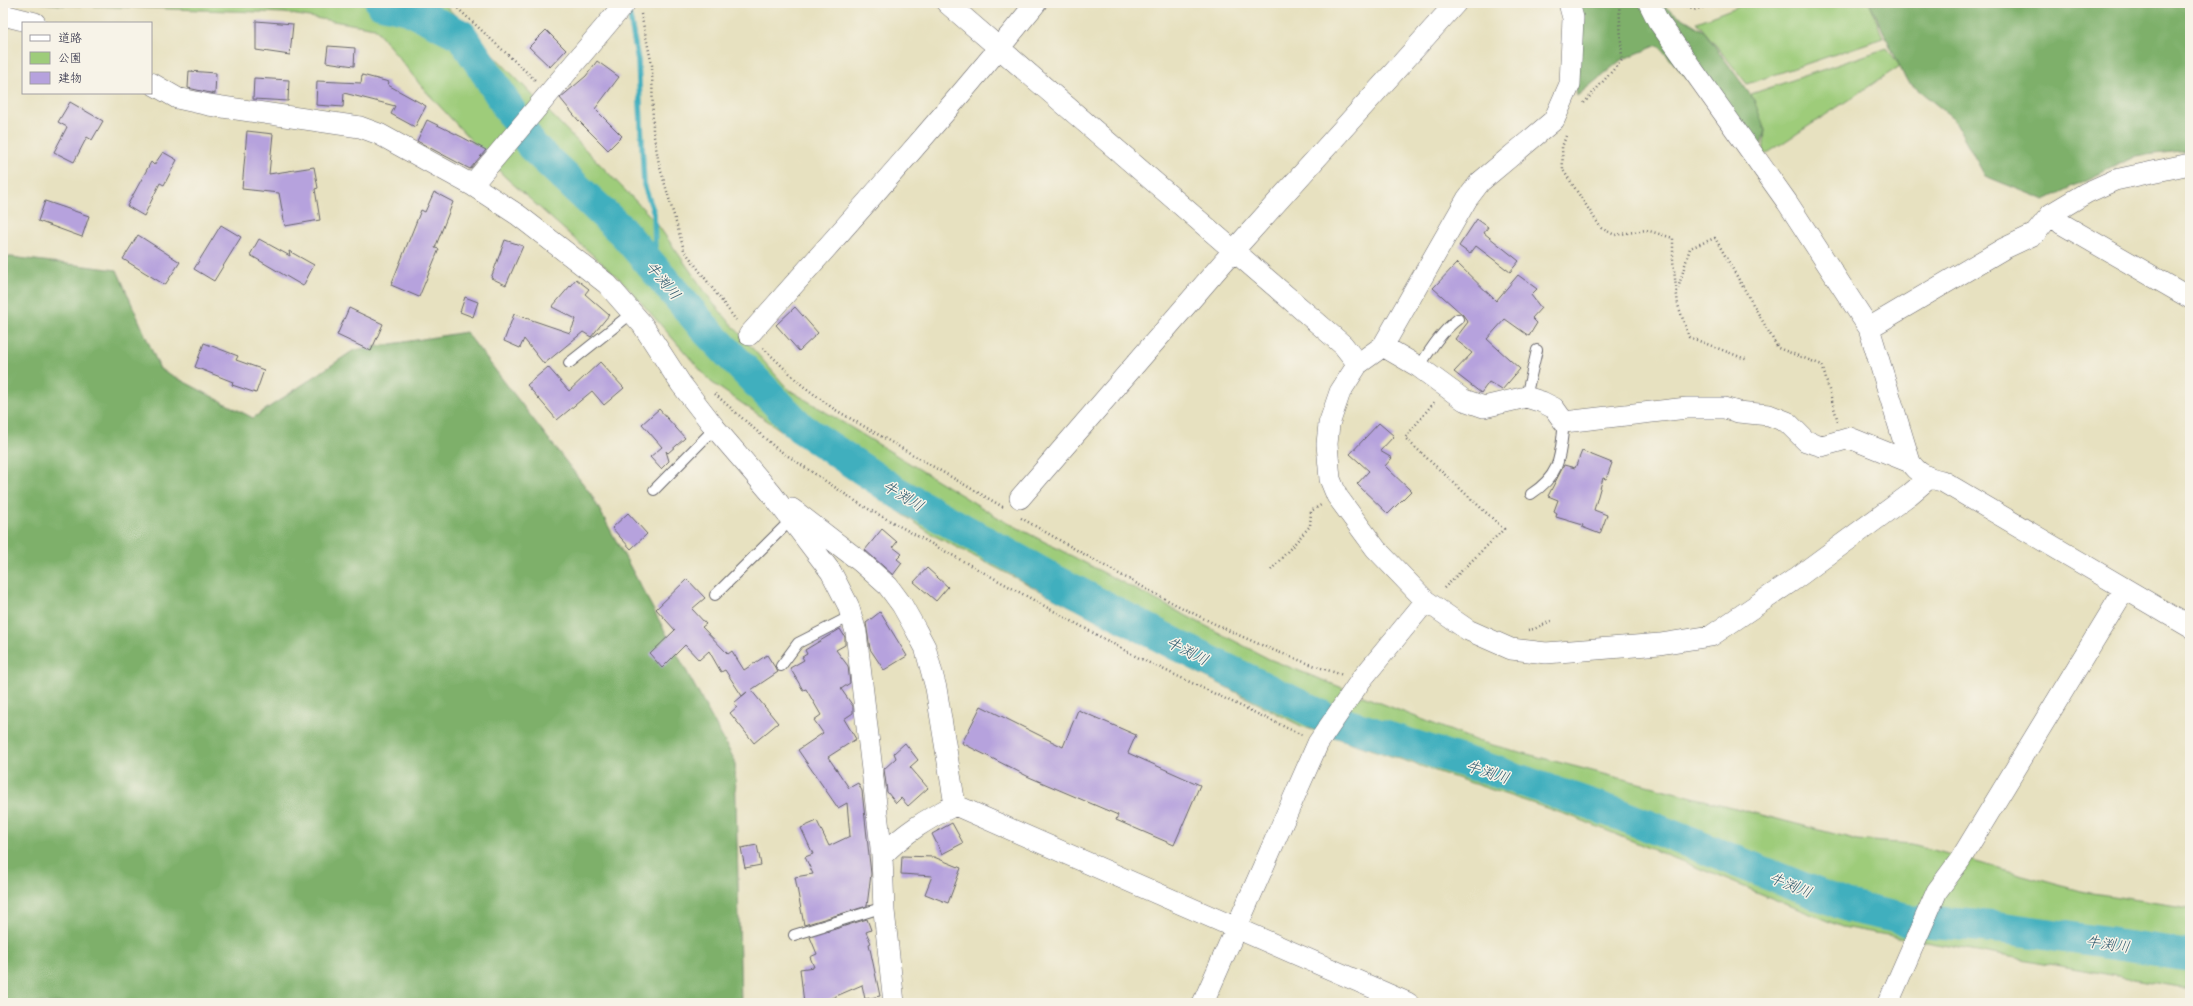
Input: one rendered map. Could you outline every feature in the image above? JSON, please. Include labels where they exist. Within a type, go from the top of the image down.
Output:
[{"type":"street","points":[[947,3],[1343,345],[1358,364]]},
{"type":"street","points":[[749,335],[999,48],[1036,3]]},
{"type":"street","points":[[1015,508],[1234,250],[1456,3]]},
{"type":"street","points":[[1569,3],[1573,18],[1570,84],[1554,120],[1480,182],[1467,199],[1383,346],[1358,364],[1340,392],[1329,424],[1327,444],[1330,479],[1337,496],[1376,549],[1468,630],[1511,649],[1546,653],[1660,644],[1711,636],[1795,579],[1909,496],[1929,478]]},
{"type":"street","points":[[1649,3],[1658,22],[1787,202],[1869,328],[1910,462],[1914,468],[1929,478],[1942,481],[2190,627]]},
{"type":"street","points":[[472,185],[543,99],[628,8]]},
{"type":"street","points":[[3,15],[31,22]]},
{"type":"street","points":[[152,83],[177,98],[360,127],[379,134],[472,185],[518,216],[607,284],[632,313],[715,428],[771,493],[831,572],[851,616],[856,632],[882,856],[884,907],[894,1003]]},
{"type":"street","points":[[1869,328],[2003,249],[2035,234],[2051,214],[2086,193],[2115,180],[2190,164]]},
{"type":"street","points":[[2051,214],[2062,224],[2190,298]]},
{"type":"street","points":[[1383,346],[1419,367],[1445,388],[1464,400],[1484,407],[1526,397],[1554,408],[1564,422],[1681,408],[1724,408],[1738,412],[1769,415],[1787,422],[1806,441],[1822,446],[1850,438],[1910,462]]},
{"type":"street","points":[[771,493],[861,562],[888,586],[902,605],[925,647],[936,688],[956,804]]},
{"type":"street","points":[[1888,1003],[1937,891],[1960,860],[2125,588]]},
{"type":"street","points":[[1203,1003],[1320,739],[1358,684],[1432,598]]},
{"type":"street","points":[[882,856],[897,840],[921,822],[956,804]]},
{"type":"street","points":[[956,804],[1408,1003]]},
{"type":"lane","points":[[569,363],[632,313]]},
{"type":"lane","points":[[1419,367],[1448,326],[1458,319]]},
{"type":"lane","points":[[1526,397],[1537,350]]},
{"type":"lane","points":[[1531,494],[1543,486],[1559,464],[1564,422]]},
{"type":"lane","points":[[654,490],[715,428]]},
{"type":"lane","points":[[715,595],[791,520]]},
{"type":"lane","points":[[782,666],[798,643],[851,616]]},
{"type":"lane","points":[[794,935],[884,907]]},
{"type":"path","points":[[452,3],[530,74],[543,99]]},
{"type":"path","points":[[1581,106],[1622,60],[1619,3]]},
{"type":"path","points":[[1680,3],[1694,10],[1716,3]]},
{"type":"path","points":[[628,8],[652,64],[653,131],[659,164],[684,250],[725,307],[749,335],[803,386],[834,409],[1015,508],[1123,577],[1228,630],[1309,665],[1358,684]]},
{"type":"path","points":[[1567,133],[1562,147],[1563,170],[1601,228],[1615,235],[1646,230],[1673,238],[1676,295],[1678,305],[1690,337],[1748,360]]},
{"type":"path","points":[[1676,295],[1690,248],[1716,238],[1778,348],[1822,365],[1840,428]]},
{"type":"path","points":[[1432,598],[1504,529],[1405,438],[1445,388]]},
{"type":"path","points":[[712,393],[776,448],[863,506],[1136,657],[1320,739]]},
{"type":"path","points":[[1271,570],[1310,526],[1311,511],[1337,496]]},
{"type":"path","points":[[1522,631],[1534,629],[1552,620]]},
{"type":"green space","points":[[41,3],[443,3],[655,221],[713,303],[788,389],[999,518],[1269,659],[1477,741],[1858,840],[1912,844],[2080,891],[2190,908],[2190,989],[1842,927],[1576,818],[1301,726],[933,535],[711,382],[623,282],[504,176],[422,87],[375,28],[285,13]]},
{"type":"green space","points":[[1563,3],[1658,3],[1704,31],[1754,100],[1765,130],[1757,160],[1658,45],[1621,60],[1577,96]]},
{"type":"green space","points":[[1747,3],[1870,3],[1883,38],[1747,84],[1697,22]]},
{"type":"green space","points":[[1870,3],[2190,3],[2190,150],[2136,156],[2045,200],[1985,176],[1953,118],[1906,80]]},
{"type":"green space","points":[[1887,48],[1900,66],[1763,156],[1765,130],[1751,94]]},
{"type":"green space","points":[[3,256],[117,270],[160,369],[253,418],[354,350],[466,332],[591,494],[735,761],[741,1003],[3,1003]]},
{"type":"building","points":[[256,21],[293,24],[290,55],[256,50]]},
{"type":"building","points":[[546,30],[566,50],[550,67],[529,47]]},
{"type":"building","points":[[328,46],[355,48],[354,66],[326,62]]},
{"type":"building","points":[[597,61],[619,77],[595,109],[622,136],[608,150],[578,120],[560,98],[586,76]]},
{"type":"building","points":[[189,71],[216,73],[215,94],[188,88]]},
{"type":"building","points":[[362,75],[389,82],[388,85],[426,106],[415,127],[391,114],[395,106],[344,93],[343,107],[316,105],[317,81],[361,83]]},
{"type":"building","points":[[254,78],[289,80],[288,101],[253,99]]},
{"type":"building","points":[[70,102],[103,121],[92,140],[87,137],[74,162],[54,152],[67,127],[58,122]]},
{"type":"building","points":[[427,120],[486,150],[470,169],[417,141]]},
{"type":"building","points":[[247,131],[273,134],[269,174],[314,167],[318,188],[315,189],[320,220],[285,226],[279,193],[242,189]]},
{"type":"building","points":[[163,152],[177,160],[164,185],[160,183],[144,216],[127,206],[151,162],[154,165]]},
{"type":"building","points":[[434,192],[453,202],[435,248],[439,249],[419,297],[391,285],[421,210],[425,212]]},
{"type":"building","points":[[45,201],[89,216],[82,237],[38,221]]},
{"type":"building","points":[[1477,219],[1488,227],[1484,233],[1519,261],[1510,272],[1476,246],[1470,254],[1459,246]]},
{"type":"building","points":[[221,225],[241,237],[214,281],[194,269]]},
{"type":"building","points":[[138,235],[180,262],[165,285],[123,259]]},
{"type":"building","points":[[259,239],[290,256],[289,251],[314,265],[303,286],[250,255]]},
{"type":"building","points":[[505,240],[523,246],[506,285],[491,278]]},
{"type":"building","points":[[1457,263],[1496,301],[1518,275],[1537,289],[1531,295],[1541,308],[1532,318],[1537,323],[1529,336],[1505,319],[1487,339],[1520,369],[1502,390],[1489,382],[1481,393],[1454,372],[1472,353],[1455,339],[1468,322],[1463,315],[1433,288]]},
{"type":"building","points":[[576,279],[589,289],[585,294],[609,315],[591,337],[583,332],[544,364],[524,339],[520,348],[504,341],[514,314],[570,333],[576,319],[552,307]]},
{"type":"building","points":[[465,297],[478,302],[473,317],[460,312]]},
{"type":"building","points":[[795,307],[818,333],[799,351],[776,325]]},
{"type":"building","points":[[349,308],[383,324],[371,351],[337,335]]},
{"type":"building","points":[[204,343],[238,356],[236,360],[264,370],[256,393],[232,385],[233,382],[195,367]]},
{"type":"building","points":[[600,362],[624,388],[604,405],[592,391],[557,420],[527,385],[548,367],[569,391]]},
{"type":"building","points":[[659,409],[685,438],[668,453],[666,451],[669,461],[661,469],[650,457],[662,447],[642,424]]},
{"type":"building","points":[[1379,423],[1394,436],[1380,451],[1392,458],[1385,466],[1411,491],[1388,514],[1357,484],[1369,471],[1350,454]]},
{"type":"building","points":[[1582,451],[1612,463],[1606,479],[1603,478],[1594,510],[1607,515],[1600,534],[1582,527],[1583,525],[1556,517],[1557,513],[1554,511],[1558,500],[1548,496],[1564,465],[1575,468]]},
{"type":"building","points":[[628,513],[647,534],[631,549],[612,528]]},
{"type":"building","points":[[882,529],[897,542],[893,547],[902,554],[897,559],[902,563],[893,575],[865,550]]},
{"type":"building","points":[[927,568],[948,587],[936,601],[914,582]]},
{"type":"building","points":[[687,579],[705,598],[692,609],[706,624],[702,627],[728,654],[732,651],[744,670],[767,655],[778,672],[751,690],[778,723],[754,743],[730,713],[737,707],[734,703],[747,692],[742,696],[725,670],[721,672],[709,651],[699,660],[685,645],[662,668],[650,654],[675,630],[656,609]]},
{"type":"building","points":[[880,612],[907,656],[884,670],[870,649],[866,623]]},
{"type":"building","points":[[840,629],[845,637],[845,645],[836,650],[848,666],[850,683],[841,689],[853,706],[853,713],[844,719],[856,739],[828,757],[849,788],[858,783],[862,791],[871,874],[867,906],[804,925],[795,877],[813,874],[805,857],[813,854],[801,828],[817,821],[829,846],[850,836],[847,803],[838,808],[798,750],[823,733],[814,720],[821,715],[806,689],[803,690],[790,668],[804,660],[802,657],[807,654],[805,650]]},
{"type":"building","points":[[981,706],[1063,747],[1078,710],[1136,735],[1128,753],[1200,785],[1174,845],[1116,820],[1118,815],[1029,777],[962,743]]},
{"type":"building","points":[[905,743],[918,760],[910,767],[928,788],[908,806],[901,798],[896,803],[887,792],[884,769],[896,758],[894,753]]},
{"type":"building","points":[[952,823],[963,843],[942,854],[932,834]]},
{"type":"building","points":[[757,845],[761,865],[745,868],[741,848]]},
{"type":"building","points":[[902,856],[934,857],[961,868],[948,903],[925,894],[932,876],[901,874]]},
{"type":"building","points":[[867,919],[871,930],[866,932],[871,943],[869,944],[880,996],[865,999],[862,985],[820,1003],[804,1003],[800,969],[814,967],[810,957],[817,954],[810,937]]},
{"type":"waterway","name":"牛渕川","points":[[381,3],[408,9],[461,35],[532,146],[624,233],[707,331],[801,428],[898,493],[1054,580],[1179,646],[1326,718],[1494,771],[1621,815],[1850,907],[1908,920],[2004,928],[2190,955]]},
{"type":"waterway","points":[[627,9],[630,17],[638,61],[644,185],[654,213],[655,249],[646,261]]}]
